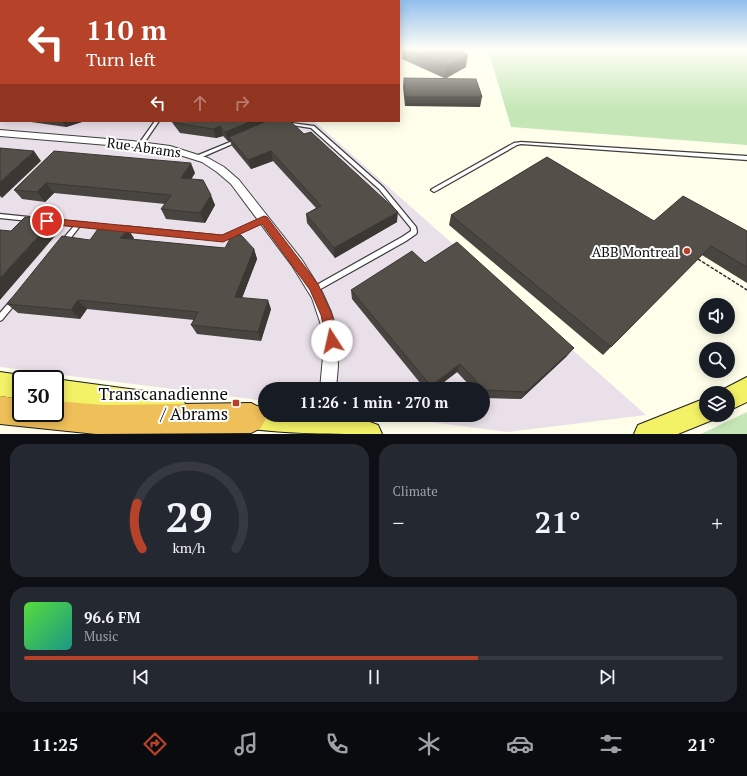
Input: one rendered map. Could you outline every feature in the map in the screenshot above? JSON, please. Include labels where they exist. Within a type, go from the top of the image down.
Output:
[{"type":"highway","points":[[0,410],[12,412]]},
{"type":"highway","points":[[64,416],[103,420],[251,418]]},
{"type":"main road","points":[[0,384],[12,386]]},
{"type":"main road","points":[[735,395],[747,389]]},
{"type":"main road","points":[[64,392],[258,418]]},
{"type":"main road","points":[[647,434],[699,413]]},
{"type":"main road","points":[[326,422],[369,434]]},
{"type":"street","name":"Rue Abrams","points":[[0,133],[173,149],[198,157],[219,168],[231,177],[315,289],[326,315],[332,341],[332,364],[329,382]]},
{"type":"lane","points":[[140,145],[156,122]]},
{"type":"lane","points":[[279,124],[306,125],[312,127],[381,188],[414,228],[414,232],[404,239],[315,289]]},
{"type":"lane","points":[[198,157],[240,139]]},
{"type":"lane","points":[[434,190],[516,144],[521,143],[747,158]]},
{"type":"lane","points":[[0,216],[110,227]]},
{"type":"lane","points":[[117,228],[223,238],[264,220]]},
{"type":"lane","points":[[59,248],[79,224]]},
{"type":"lane","points":[[0,318],[20,295]]},
{"type":"path","points":[[698,259],[747,290]]},
{"type":"shaded area","points":[[0,122],[315,122],[646,415],[507,432],[430,422],[490,422],[490,382],[258,382],[258,400],[64,375],[64,370],[23,370],[0,367]]},
{"type":"green space","points":[[494,69],[747,69],[747,145],[511,127]]},
{"type":"green space","points":[[747,412],[747,434],[701,434],[726,422],[735,422],[735,418]]},
{"type":"building","points":[[404,78],[476,79],[482,97],[405,97]]},
{"type":"building","points":[[250,122],[225,132],[220,126],[213,129],[176,123]]},
{"type":"building","points":[[265,122],[291,122],[304,134],[311,132],[398,212],[334,248],[306,214],[321,206],[271,151],[248,160],[229,137]]},
{"type":"building","points":[[0,148],[34,151],[0,182]]},
{"type":"building","points":[[54,151],[191,163],[181,178],[203,180],[211,195],[200,213],[161,209],[171,195],[46,183],[37,192],[14,190]]},
{"type":"building","points":[[547,157],[654,221],[683,196],[747,231],[747,267],[711,246],[611,347],[451,215]]},
{"type":"building","points":[[25,217],[53,220],[0,278],[0,230],[11,231]]},
{"type":"building","points":[[100,226],[128,229],[120,238],[225,248],[232,235],[241,235],[254,249],[235,297],[268,300],[258,332],[191,325],[198,312],[78,300],[71,310],[7,304],[62,236],[90,240]]},
{"type":"building","points":[[457,242],[574,348],[526,392],[490,390],[490,382],[477,382],[460,364],[436,382],[428,382],[351,290],[412,251],[425,263]]},
{"type":"place","name":"ABB Montreal","points":[[687,251]]},
{"type":"place","name":"Transcanadienne / Abrams","points":[[236,403]]},
{"type":"route","points":[[47,221],[223,238],[230,237],[264,220],[305,274],[321,299],[329,324],[332,341]]}]
